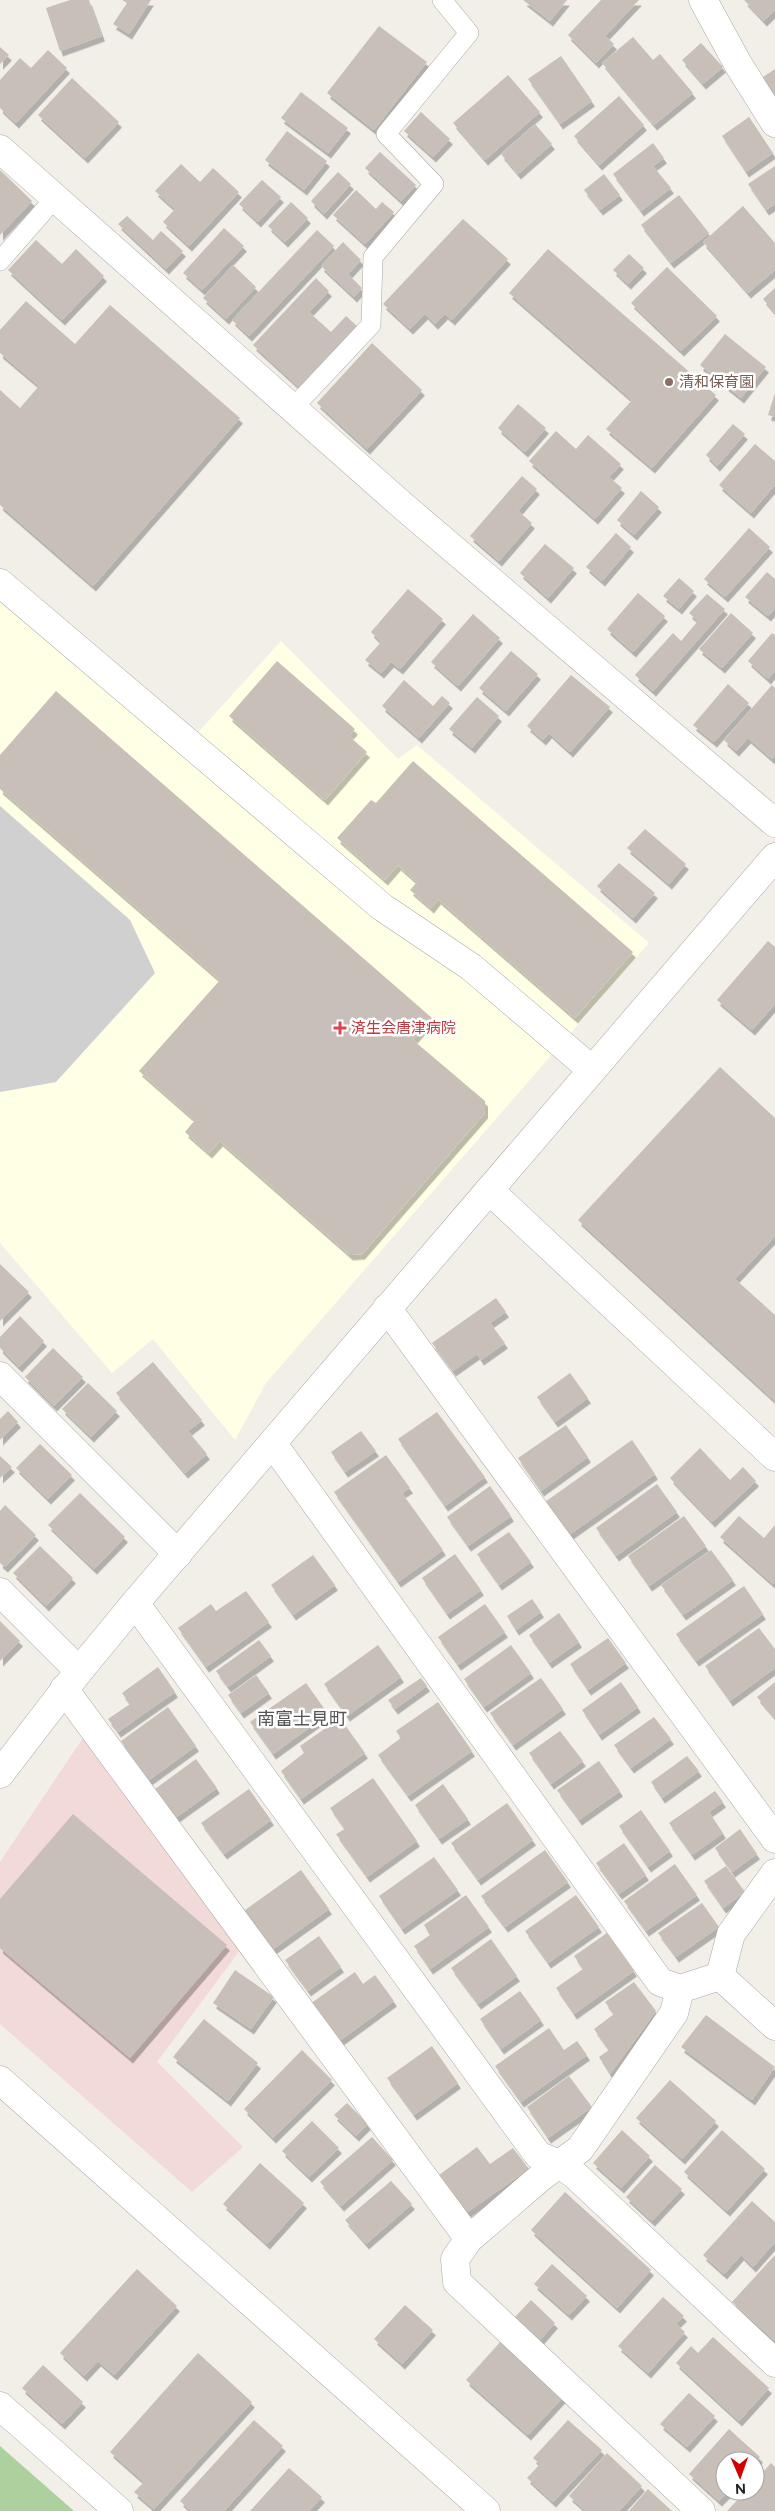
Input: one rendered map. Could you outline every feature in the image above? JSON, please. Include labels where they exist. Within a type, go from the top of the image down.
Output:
[{"type":"street","points":[[703,0],[738,64],[775,123]]},
{"type":"street","points":[[0,149],[403,506],[775,823]]},
{"type":"street","points":[[0,583],[382,907],[471,967],[591,1068]]},
{"type":"street","points":[[0,1774],[72,1680],[135,1603],[489,1190],[591,1068],[775,857]]},
{"type":"street","points":[[489,1190],[775,1457]]},
{"type":"street","points":[[388,1308],[775,1839]]},
{"type":"street","points":[[0,1376],[178,1554]]},
{"type":"street","points":[[272,1444],[660,1982],[680,1989],[720,1976]]},
{"type":"street","points":[[0,1592],[72,1680],[469,2239]]},
{"type":"street","points":[[135,1603],[538,2155],[561,2165],[576,2175],[775,2363]]},
{"type":"street","points":[[720,1976],[732,1934],[775,1872]]},
{"type":"street","points":[[720,1976],[775,2026]]},
{"type":"street","points":[[680,1989],[674,2013],[580,2149],[561,2165],[541,2177],[469,2239],[455,2259],[458,2282],[702,2511]]},
{"type":"street","points":[[0,2080],[486,2511]]},
{"type":"street","points":[[0,2406],[119,2511]]},
{"type":"lane","points":[[293,408],[371,325],[373,257],[434,184],[386,134],[469,33],[442,0]]},
{"type":"lane","points":[[0,261],[55,198]]},
{"type":"shaded area","name":"済生会唐津病院","points":[[0,596],[184,748],[281,641],[398,759],[417,745],[649,943],[266,1383],[235,1440],[153,1339],[112,1373],[0,1243],[0,1092],[56,1082],[130,920],[0,806]]},
{"type":"shaded area","points":[[0,806],[130,920],[155,973],[56,1082],[0,1092]]},
{"type":"shaded area","points":[[85,1735],[243,1946],[157,2062],[243,2147],[192,2192],[0,2024],[0,1862]]},
{"type":"green space","points":[[0,2446],[74,2511],[0,2511]]},
{"type":"building","points":[[70,0],[89,0],[102,36],[60,51],[46,8]]},
{"type":"building","points":[[122,0],[151,0],[129,34],[113,24],[127,3]]},
{"type":"building","points":[[523,0],[567,0],[550,21]]},
{"type":"building","points":[[601,0],[639,0],[605,36],[614,44],[596,63],[568,35]]},
{"type":"building","points":[[744,0],[775,0],[775,10],[764,21]]},
{"type":"building","points":[[379,26],[427,62],[374,130],[327,93]]},
{"type":"building","points":[[633,37],[653,60],[660,54],[693,93],[654,125],[602,63]]},
{"type":"building","points":[[701,43],[723,67],[703,84],[682,60]]},
{"type":"building","points":[[0,47],[9,55],[0,64]]},
{"type":"building","points":[[48,50],[67,68],[16,123],[0,108],[0,80],[20,58],[31,68]]},
{"type":"building","points":[[561,56],[592,101],[560,124],[528,79]]},
{"type":"building","points":[[775,69],[775,101],[760,79]]},
{"type":"building","points":[[508,75],[540,112],[485,160],[453,123]]},
{"type":"building","points":[[72,78],[119,122],[85,158],[38,115]]},
{"type":"building","points":[[301,92],[348,128],[328,153],[281,118]]},
{"type":"building","points":[[619,96],[644,125],[599,165],[574,136]]},
{"type":"building","points":[[421,112],[450,139],[433,157],[404,131]]},
{"type":"building","points":[[749,117],[773,153],[746,172],[722,136]]},
{"type":"building","points":[[535,124],[552,144],[518,174],[501,154]]},
{"type":"building","points":[[287,131],[327,161],[304,190],[265,160]]},
{"type":"building","points":[[653,143],[664,158],[653,166],[671,188],[641,211],[613,174]]},
{"type":"building","points":[[380,152],[416,185],[401,201],[365,168]]},
{"type":"building","points":[[181,164],[200,182],[213,168],[239,192],[189,246],[163,222],[175,209],[155,191]]},
{"type":"building","points":[[775,166],[775,204],[766,210],[748,184]]},
{"type":"building","points":[[0,170],[32,201],[0,235]]},
{"type":"building","points":[[338,172],[351,184],[324,214],[311,201]]},
{"type":"building","points":[[604,174],[620,195],[600,210],[584,190]]},
{"type":"building","points":[[262,180],[281,197],[258,222],[239,204]]},
{"type":"building","points":[[356,190],[376,209],[382,202],[394,212],[365,244],[333,215]]},
{"type":"building","points":[[679,195],[709,233],[671,263],[641,225]]},
{"type":"building","points":[[291,202],[308,218],[285,242],[268,226]]},
{"type":"building","points":[[743,206],[775,243],[775,270],[748,293],[703,242]]},
{"type":"building","points":[[127,216],[153,240],[161,231],[183,251],[166,269],[118,224]]},
{"type":"building","points":[[463,219],[508,259],[452,320],[445,314],[435,324],[425,314],[410,329],[383,304]]},
{"type":"building","points":[[224,228],[244,246],[202,290],[183,273]]},
{"type":"building","points":[[317,230],[334,246],[249,336],[232,320]]},
{"type":"building","points":[[36,240],[62,264],[76,249],[104,276],[62,320],[8,270]]},
{"type":"building","points":[[343,242],[361,260],[348,274],[362,288],[354,297],[321,266]]},
{"type":"building","points":[[548,249],[716,395],[652,468],[606,429],[632,400],[509,293]]},
{"type":"building","points":[[629,254],[644,268],[628,284],[613,270]]},
{"type":"building","points":[[233,265],[256,287],[226,319],[203,298]]},
{"type":"building","points":[[667,267],[717,316],[681,351],[631,303]]},
{"type":"building","points":[[316,278],[329,291],[309,312],[331,332],[346,316],[357,326],[299,387],[253,345]]},
{"type":"building","points":[[775,288],[775,313],[763,299]]},
{"type":"building","points":[[26,301],[75,344],[110,305],[240,418],[93,586],[0,505],[0,390],[20,408],[39,386],[0,353],[0,330]]},
{"type":"building","points":[[725,334],[766,367],[741,398],[700,365]]},
{"type":"building","points":[[372,343],[422,390],[367,449],[317,403]]},
{"type":"building","points":[[775,393],[775,417],[768,415]]},
{"type":"building","points":[[518,404],[546,428],[525,452],[498,428]]},
{"type":"building","points":[[733,424],[745,434],[717,466],[706,455]]},
{"type":"building","points":[[556,431],[576,449],[588,435],[621,464],[609,477],[622,488],[595,519],[529,461]]},
{"type":"building","points":[[755,444],[775,461],[775,485],[751,513],[719,485]]},
{"type":"building","points":[[522,476],[537,489],[518,511],[532,523],[499,561],[470,536]]},
{"type":"building","points":[[641,491],[659,507],[634,535],[617,520]]},
{"type":"building","points":[[749,528],[770,547],[725,597],[704,579]]},
{"type":"building","points":[[616,533],[631,547],[602,581],[586,567]]},
{"type":"building","points":[[545,544],[574,568],[548,598],[520,573]]},
{"type":"building","points":[[767,572],[775,579],[775,608],[768,616],[745,597]]},
{"type":"building","points":[[679,578],[694,591],[679,609],[663,596]]},
{"type":"building","points":[[408,589],[443,619],[400,669],[391,662],[381,673],[365,660],[381,642],[371,632]]},
{"type":"building","points":[[638,593],[665,616],[633,652],[607,629]]},
{"type":"building","points":[[707,594],[725,609],[653,691],[635,675],[673,633],[681,641],[698,621],[689,613]]},
{"type":"building","points":[[731,613],[753,633],[722,668],[699,649]]},
{"type":"building","points":[[473,614],[500,638],[458,686],[431,662]]},
{"type":"building","points":[[772,633],[775,635],[775,670],[768,679],[748,661]]},
{"type":"building","points":[[511,651],[538,674],[506,711],[479,688]]},
{"type":"building","points":[[277,661],[355,729],[349,736],[367,752],[325,800],[229,716]]},
{"type":"building","points":[[571,675],[610,707],[570,752],[549,733],[543,740],[527,726]]},
{"type":"building","points":[[404,680],[433,706],[442,696],[450,703],[419,738],[382,706]]},
{"type":"building","points":[[728,684],[749,703],[714,742],[693,725]]},
{"type":"building","points":[[772,685],[775,688],[775,755],[772,759],[748,738],[736,751],[724,740]]},
{"type":"building","points":[[56,691],[432,1018],[413,1040],[485,1101],[485,1113],[362,1254],[350,1255],[220,1141],[209,1153],[185,1132],[195,1120],[139,1071],[220,980],[0,789],[0,755]]},
{"type":"building","points":[[477,697],[499,716],[472,748],[449,729]]},
{"type":"building","points":[[413,761],[633,952],[575,1018],[438,899],[431,908],[410,890],[417,882],[398,865],[385,880],[337,838],[371,800],[376,803]]},
{"type":"building","points":[[645,829],[686,864],[669,884],[627,848]]},
{"type":"building","points":[[619,863],[655,893],[633,918],[597,886]]},
{"type":"building","points":[[768,941],[775,947],[775,1004],[752,1030],[717,1000]]},
{"type":"building","points":[[720,1067],[775,1118],[775,1236],[735,1279],[775,1315],[775,1401],[578,1220]]},
{"type":"building","points":[[0,1264],[29,1292],[0,1321]]},
{"type":"building","points":[[496,1298],[506,1312],[490,1323],[505,1343],[481,1360],[477,1354],[453,1371],[432,1343]]},
{"type":"building","points":[[20,1316],[44,1341],[19,1367],[0,1348],[0,1337]]},
{"type":"building","points":[[53,1348],[83,1377],[54,1406],[25,1377]]},
{"type":"building","points":[[153,1362],[202,1420],[188,1431],[207,1454],[185,1473],[116,1393]]},
{"type":"building","points":[[570,1373],[588,1398],[555,1422],[537,1397]]},
{"type":"building","points":[[88,1383],[117,1411],[91,1437],[62,1409]]},
{"type":"building","points":[[8,1411],[18,1422],[0,1440],[0,1419]]},
{"type":"building","points":[[437,1412],[485,1477],[445,1506],[398,1439]]},
{"type":"building","points":[[566,1425],[588,1457],[541,1491],[518,1458]]},
{"type":"building","points":[[361,1431],[376,1451],[345,1472],[331,1452]]},
{"type":"building","points":[[632,1440],[655,1474],[569,1535],[545,1502]]},
{"type":"building","points":[[40,1444],[72,1475],[48,1499],[16,1468]]},
{"type":"building","points":[[700,1448],[730,1480],[743,1467],[756,1481],[712,1522],[670,1478]]},
{"type":"building","points":[[386,1455],[410,1488],[402,1493],[443,1550],[398,1582],[334,1492]]},
{"type":"building","points":[[0,1456],[12,1467],[0,1478]]},
{"type":"building","points":[[657,1484],[677,1512],[616,1556],[596,1528]]},
{"type":"building","points":[[490,1486],[511,1516],[468,1546],[447,1517]]},
{"type":"building","points":[[80,1493],[125,1537],[94,1569],[48,1525]]},
{"type":"building","points":[[5,1505],[36,1535],[5,1567],[0,1563],[0,1511]]},
{"type":"building","points":[[684,1516],[706,1546],[649,1586],[628,1556]]},
{"type":"building","points":[[739,1516],[764,1538],[775,1525],[775,1581],[773,1584],[720,1537]]},
{"type":"building","points":[[509,1532],[531,1562],[499,1585],[477,1554]]},
{"type":"building","points":[[40,1546],[73,1578],[46,1606],[13,1573]]},
{"type":"building","points":[[711,1550],[733,1580],[683,1615],[661,1585]]},
{"type":"building","points":[[455,1554],[481,1590],[447,1614],[422,1578]]},
{"type":"building","points":[[313,1555],[335,1585],[293,1615],[271,1585]]},
{"type":"building","points":[[744,1586],[763,1614],[696,1661],[676,1634]]},
{"type":"building","points":[[246,1591],[269,1622],[206,1667],[178,1628],[211,1604],[216,1611]]},
{"type":"building","points":[[532,1599],[541,1612],[516,1630],[507,1616]]},
{"type":"building","points":[[485,1604],[505,1632],[458,1665],[438,1637]]},
{"type":"building","points":[[559,1613],[579,1642],[549,1663],[529,1635]]},
{"type":"building","points":[[0,1621],[20,1641],[0,1661]]},
{"type":"building","points":[[759,1628],[775,1649],[775,1668],[730,1701],[705,1666]]},
{"type":"building","points":[[608,1638],[626,1663],[588,1690],[570,1664]]},
{"type":"building","points":[[259,1640],[271,1656],[228,1687],[216,1671]]},
{"type":"building","points":[[378,1645],[401,1677],[347,1716],[324,1684]]},
{"type":"building","points":[[511,1645],[531,1673],[484,1707],[464,1679]]},
{"type":"building","points":[[158,1667],[175,1692],[118,1732],[108,1719],[130,1704],[122,1693]]},
{"type":"building","points":[[256,1675],[269,1693],[241,1713],[228,1695]]},
{"type":"building","points":[[421,1678],[427,1686],[395,1709],[388,1700]]},
{"type":"building","points":[[541,1678],[563,1709],[513,1745],[490,1713]]},
{"type":"building","points":[[621,1682],[638,1707],[599,1735],[582,1710]]},
{"type":"building","points":[[775,1682],[775,1718],[757,1697]]},
{"type":"building","points":[[306,1683],[328,1714],[273,1754],[250,1722]]},
{"type":"building","points":[[438,1702],[472,1751],[408,1796],[378,1755],[401,1738],[396,1731]]},
{"type":"building","points":[[168,1707],[196,1746],[149,1780],[121,1741]]},
{"type":"building","points":[[654,1717],[671,1739],[631,1768],[614,1745]]},
{"type":"building","points":[[340,1718],[365,1753],[301,1799],[281,1771],[304,1753],[300,1746]]},
{"type":"building","points":[[560,1731],[583,1761],[551,1784],[529,1753]]},
{"type":"building","points":[[687,1756],[699,1771],[662,1798],[651,1782]]},
{"type":"building","points":[[196,1759],[217,1788],[171,1821],[151,1792]]},
{"type":"building","points":[[599,1761],[620,1791],[579,1820],[557,1790]]},
{"type":"building","points":[[373,1778],[417,1841],[367,1877],[336,1834],[345,1829],[330,1808]]},
{"type":"building","points":[[443,1784],[468,1819],[439,1839],[415,1805]]},
{"type":"building","points":[[249,1789],[271,1820],[224,1854],[201,1823]]},
{"type":"building","points":[[715,1791],[723,1802],[709,1812],[723,1833],[692,1855],[669,1823]]},
{"type":"building","points":[[507,1803],[533,1840],[478,1880],[451,1843]]},
{"type":"building","points":[[641,1810],[670,1851],[648,1867],[619,1826]]},
{"type":"building","points":[[73,1814],[227,1945],[130,2058],[0,1948],[0,1899]]},
{"type":"building","points":[[740,1829],[757,1854],[732,1872],[715,1848]]},
{"type":"building","points":[[624,1843],[646,1875],[619,1894],[596,1863]]},
{"type":"building","points":[[545,1850],[568,1882],[505,1927],[481,1896]]},
{"type":"building","points":[[434,1857],[458,1890],[402,1929],[379,1896]]},
{"type":"building","points":[[675,1864],[697,1895],[646,1931],[624,1901]]},
{"type":"building","points":[[726,1866],[745,1892],[723,1908],[704,1881]]},
{"type":"building","points":[[301,1870],[329,1909],[269,1952],[241,1913]]},
{"type":"building","points":[[466,1895],[489,1927],[430,1969],[414,1946],[430,1935],[424,1925]]},
{"type":"building","points":[[576,1895],[599,1927],[548,1963],[525,1931]]},
{"type":"building","points":[[702,1903],[719,1927],[676,1957],[658,1933]]},
{"type":"building","points":[[607,1933],[634,1971],[574,2014],[556,1988],[583,1969],[574,1956]]},
{"type":"building","points":[[319,1936],[341,1967],[308,1991],[285,1960]]},
{"type":"building","points":[[491,1939],[517,1976],[478,2004],[451,1968]]},
{"type":"building","points":[[235,1970],[274,1997],[251,2029],[213,2003]]},
{"type":"building","points":[[355,1972],[363,1984],[375,1975],[394,2001],[338,2042],[310,2004]]},
{"type":"building","points":[[634,1982],[656,2011],[610,2074],[599,2057],[609,2050],[594,2029],[614,2014],[605,2002]]},
{"type":"building","points":[[520,1991],[541,2020],[501,2049],[480,2019]]},
{"type":"building","points":[[706,2015],[775,2067],[752,2100],[681,2047]]},
{"type":"building","points":[[204,2019],[258,2063],[228,2101],[173,2057]]},
{"type":"building","points":[[549,2028],[564,2050],[577,2041],[587,2055],[521,2102],[495,2066]]},
{"type":"building","points":[[432,2046],[458,2083],[414,2115],[387,2078]]},
{"type":"building","points":[[302,2050],[332,2080],[273,2138],[244,2109]]},
{"type":"building","points":[[569,2076],[592,2107],[548,2138],[527,2107]]},
{"type":"building","points":[[670,2080],[716,2121],[682,2159],[636,2118]]},
{"type":"building","points":[[347,2103],[368,2124],[356,2136],[334,2115]]},
{"type":"building","points":[[312,2121],[339,2148],[309,2177],[282,2151]]},
{"type":"building","points":[[622,2130],[650,2156],[621,2188],[593,2163]]},
{"type":"building","points":[[722,2130],[765,2169],[727,2211],[684,2172]]},
{"type":"building","points":[[372,2137],[393,2160],[341,2206],[320,2182]]},
{"type":"building","points":[[477,2147],[490,2164],[513,2148],[529,2169],[466,2213],[439,2175]]},
{"type":"building","points":[[260,2163],[304,2203],[267,2244],[223,2204]]},
{"type":"building","points":[[655,2165],[682,2189],[652,2221],[626,2197]]},
{"type":"building","points":[[391,2181],[412,2204],[366,2244],[345,2220]]},
{"type":"building","points":[[565,2192],[651,2270],[617,2308],[531,2230]]},
{"type":"building","points":[[752,2201],[775,2222],[775,2242],[753,2267],[741,2255],[724,2274],[703,2255]]},
{"type":"building","points":[[775,2257],[775,2341],[732,2302]]},
{"type":"building","points":[[552,2264],[587,2296],[569,2315],[534,2284]]},
{"type":"building","points":[[137,2269],[177,2306],[114,2375],[98,2361],[84,2376],[60,2353]]},
{"type":"building","points":[[663,2297],[684,2316],[676,2324],[685,2332],[648,2373],[618,2346]]},
{"type":"building","points":[[531,2300],[555,2323],[540,2340],[515,2317]]},
{"type":"building","points":[[405,2305],[433,2330],[402,2364],[374,2339]]},
{"type":"building","points":[[713,2337],[769,2388],[739,2421],[676,2363],[691,2346],[698,2353]]},
{"type":"building","points":[[502,2340],[564,2396],[528,2435],[466,2380]]},
{"type":"building","points":[[198,2353],[252,2402],[154,2509],[134,2492],[144,2482],[110,2452]]},
{"type":"building","points":[[43,2365],[83,2402],[62,2424],[22,2388]]},
{"type":"building","points":[[689,2393],[715,2416],[687,2447],[660,2424]]},
{"type":"building","points":[[254,2420],[283,2446],[224,2511],[191,2511],[180,2501]]},
{"type":"building","points":[[568,2420],[602,2450],[553,2502],[527,2478],[540,2464],[533,2458]]},
{"type":"building","points":[[729,2429],[753,2451],[715,2451],[715,2497],[689,2474]]},
{"type":"building","points":[[607,2453],[642,2486],[619,2511],[586,2511],[569,2496]]},
{"type":"building","points":[[771,2463],[775,2467],[775,2511],[727,2511],[736,2501],[765,2501],[765,2470]]},
{"type":"building","points":[[289,2468],[322,2497],[309,2511],[250,2511]]},
{"type":"building","points":[[648,2489],[672,2511],[629,2511]]},
{"type":"place","name":"清和保育園","points":[[669,382]]},
{"type":"place","name":"済生会唐津病院","points":[[340,1028]]},
{"type":"district","name":"南富士見町","points":[[302,1719]]}]
